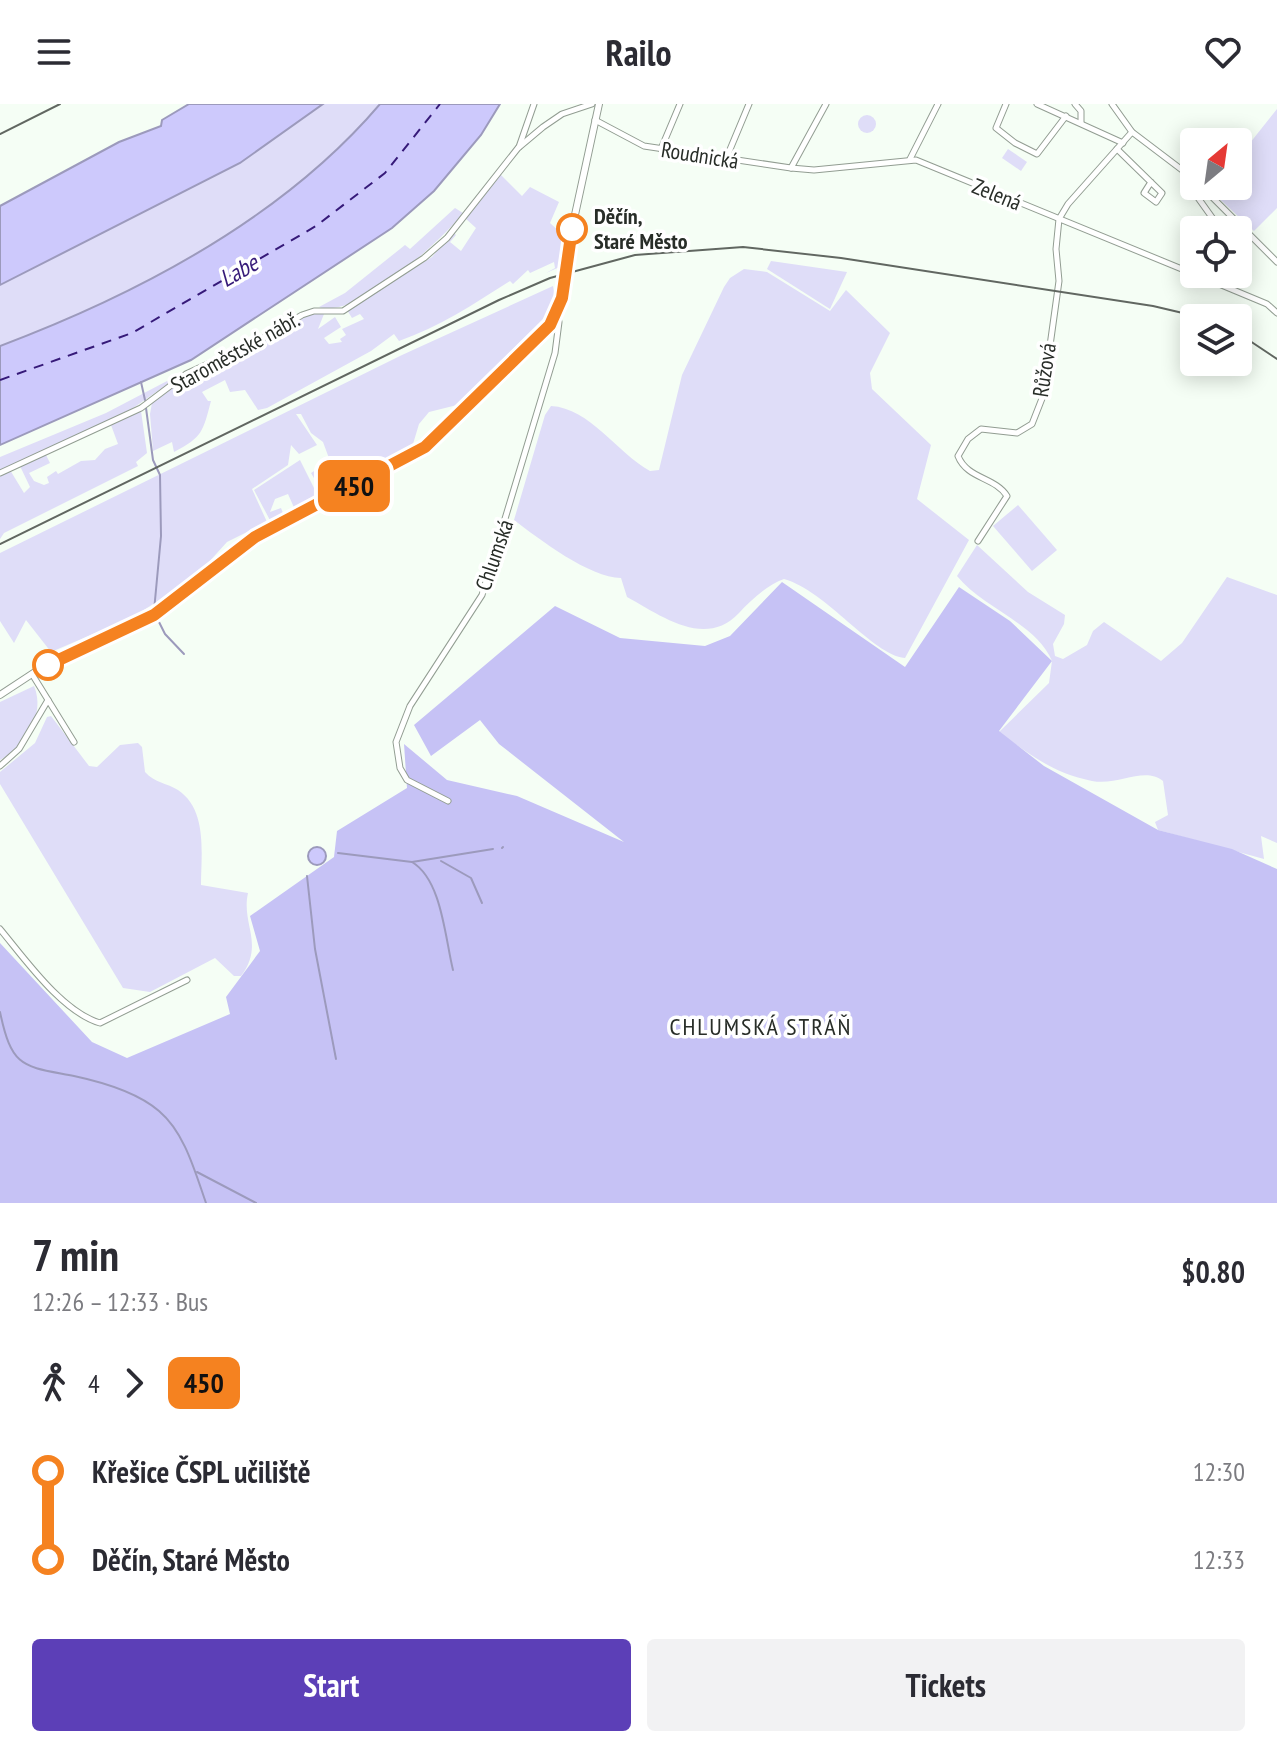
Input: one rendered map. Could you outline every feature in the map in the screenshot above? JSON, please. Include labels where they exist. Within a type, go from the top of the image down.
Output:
[{"type":"main road","points":[[0,695],[32,674],[156,613],[255,537],[425,447],[501,370],[542,336],[557,313],[599,104]]},
{"type":"street","name":"Staroměstské nábř.","points":[[518,148],[534,104]]},
{"type":"street","name":"Staroměstské nábř.","points":[[0,473],[141,408],[186,374],[258,341],[302,315],[314,311],[343,311],[424,258],[447,238],[518,148],[562,114],[592,104]]},
{"type":"street","points":[[661,149],[680,104]]},
{"type":"street","points":[[726,159],[749,104]]},
{"type":"street","points":[[791,168],[826,104]]},
{"type":"street","points":[[910,159],[938,104]]},
{"type":"street","points":[[1006,104],[996,128],[1015,143],[1037,154],[1066,116]]},
{"type":"street","points":[[1037,104],[1123,143]]},
{"type":"street","points":[[1075,104],[1081,111],[1081,123]]},
{"type":"street","points":[[1112,104],[1132,132],[1180,168]]},
{"type":"street","name":"Roudnická","points":[[595,120],[615,128],[634,142],[661,149],[791,168]]},
{"type":"street","points":[[1059,219],[1132,132]]},
{"type":"street","points":[[1117,149],[1151,182]]},
{"type":"street","name":"Zelená","points":[[791,168],[814,170],[910,159],[1180,267]]},
{"type":"street","points":[[1215,200],[1277,262]]},
{"type":"street","name":"Růžová","points":[[978,541],[1007,496],[1000,486],[967,469],[958,456],[968,439],[981,429],[1017,433],[1032,424],[1043,396],[1059,281],[1056,249],[1059,219]]},
{"type":"street","name":"Zelená","points":[[1230,288],[1267,304],[1277,313]]},
{"type":"street","name":"Chlumská","points":[[448,801],[407,780],[400,768],[396,742],[410,706],[482,595],[555,353],[559,322],[557,313]]},
{"type":"street","points":[[32,674],[74,742]]},
{"type":"street","points":[[0,766],[19,749],[48,700]]},
{"type":"street","points":[[0,929],[58,997],[89,1020],[100,1023],[187,980]]},
{"type":"shaded area","points":[[323,104],[380,104],[342,145],[299,183],[206,248],[104,302],[0,346],[0,285],[240,163]]},
{"type":"shaded area","points":[[1277,109],[1277,208],[1254,231],[1252,216],[1238,216],[1221,200],[1252,200],[1252,140]]},
{"type":"shaded area","points":[[867,115],[876,124],[867,133],[858,124]]},
{"type":"shaded area","points":[[1008,149],[1027,162],[1021,171],[1002,158]]},
{"type":"shaded area","points":[[501,175],[522,196],[530,187],[559,202],[550,223],[561,233],[561,247],[565,246],[562,266],[546,273],[555,268],[554,262],[530,273],[528,270],[513,284],[510,281],[428,329],[399,341],[394,334],[371,351],[267,408],[258,410],[245,390],[230,392],[225,380],[202,392],[211,401],[203,426],[191,442],[174,452],[172,442],[153,451],[152,403],[202,367],[270,339],[280,328],[308,313],[324,314],[318,329],[335,317],[341,327],[324,338],[329,344],[342,342],[340,339],[346,335],[342,329],[364,319],[360,314],[352,318],[347,310],[432,257],[453,232],[456,235],[450,242],[461,251],[476,228],[465,218]]},
{"type":"shaded area","points":[[455,208],[463,213],[437,241],[397,275],[354,302],[335,308],[319,307],[345,293],[405,245],[410,249]]},
{"type":"shaded area","points":[[771,261],[847,272],[830,309],[767,269]]},
{"type":"shaded area","points":[[744,269],[767,272],[830,311],[846,290],[890,333],[870,373],[872,389],[931,445],[917,499],[969,540],[905,658],[878,646],[816,596],[784,579],[760,593],[726,623],[698,629],[683,626],[627,597],[621,578],[580,565],[514,520],[545,415],[551,406],[578,414],[638,463],[650,471],[659,470],[682,375],[724,287],[730,278]]},
{"type":"shaded area","points":[[553,286],[555,299],[546,316],[457,405],[429,412],[419,424],[413,444],[325,497],[311,473],[330,461],[323,442],[311,433],[301,414],[296,414],[317,445],[299,454],[291,445],[288,465],[252,489],[267,522],[227,542],[178,588],[133,617],[51,652],[26,620],[14,643],[0,621],[0,553],[402,355]]},
{"type":"shaded area","points":[[188,370],[123,415],[0,471],[0,457],[106,413]]},
{"type":"shaded area","points":[[141,411],[147,453],[136,462],[138,466],[4,533],[0,539],[0,475],[10,470],[24,493],[30,487],[20,466],[46,455],[50,463],[29,473],[34,481],[44,485],[49,483],[47,477],[56,471],[58,474],[81,461],[95,460],[105,449],[118,444],[111,425]]},
{"type":"shaded area","points":[[300,460],[320,500],[296,512],[288,494],[275,499],[270,512],[281,508],[285,518],[272,524],[254,490]]},
{"type":"shaded area","points":[[1018,505],[1057,550],[1032,571],[993,526]]},
{"type":"shaded area","points":[[977,545],[1028,592],[1065,615],[1064,624],[1053,644],[1055,656],[1063,659],[1087,645],[1093,631],[1104,622],[1161,661],[1182,643],[1227,577],[1277,595],[1277,843],[1261,836],[1264,859],[1158,830],[1155,822],[1168,815],[1163,781],[1156,777],[1148,775],[1102,782],[1078,778],[1042,762],[999,732],[1049,683],[1052,661],[1045,648],[1022,626],[981,598],[957,576]]},
{"type":"shaded area","points":[[782,582],[905,667],[959,587],[1010,621],[1052,661],[999,731],[1044,766],[1158,830],[1232,849],[1277,869],[1277,1203],[0,1203],[0,943],[92,1042],[127,1058],[230,1014],[226,997],[260,951],[250,916],[334,857],[337,831],[407,788],[404,744],[447,780],[517,796],[624,842],[499,744],[480,720],[431,756],[414,725],[555,606],[620,638],[705,646],[730,636]]},
{"type":"shaded area","points":[[34,686],[37,707],[31,728],[18,746],[0,760],[0,702]]},
{"type":"shaded area","points":[[51,716],[89,766],[97,767],[120,745],[138,743],[142,747],[145,772],[188,799],[201,834],[201,885],[248,893],[247,915],[252,944],[248,965],[241,976],[234,976],[215,958],[150,992],[123,988],[0,784],[0,772],[35,743],[47,717]]},
{"type":"water","points":[[189,104],[323,104],[240,163],[0,285],[0,206],[119,142],[161,126],[162,120]]},
{"type":"water","name":"Labe","points":[[380,104],[500,104],[481,135],[434,191],[392,228],[191,360],[0,445],[0,346],[155,277],[254,217],[299,183]]},
{"type":"water","points":[[317,847],[326,856],[317,865],[308,856]]},
{"type":"waterway","points":[[141,382],[145,400]]},
{"type":"waterway","points":[[146,408],[153,460],[160,475],[161,536],[154,611]]},
{"type":"waterway","points":[[156,616],[165,634],[184,654]]},
{"type":"waterway","points":[[338,853],[412,862],[493,849]]},
{"type":"waterway","points":[[441,861],[471,878],[482,903]]},
{"type":"waterway","points":[[412,862],[422,870],[436,896],[453,970]]},
{"type":"waterway","points":[[307,876],[315,949],[336,1059]]},
{"type":"waterway","points":[[0,1012],[9,1045],[22,1062],[119,1089],[159,1111],[176,1130],[206,1203]]},
{"type":"waterway","points":[[197,1172],[256,1203]]},
{"type":"ferry route","points":[[0,380],[132,333],[316,226],[385,173],[440,104]]},
{"type":"railway","points":[[0,134],[60,104]]},
{"type":"railway","points":[[0,544],[499,300],[550,278],[635,255],[743,247],[841,258],[1180,312]]},
{"type":"railway","points":[[1252,342],[1277,359]]},
{"type":"bus line","name":"450","points":[[48,665],[154,615],[255,537],[425,447],[550,325],[565,286],[572,229]]},
{"type":"place","name":"Děčín, Staré Město","points":[[572,229]]},
{"type":"district","name":"CHLUMSKÁ STRÁŇ","points":[[761,1027]]}]
